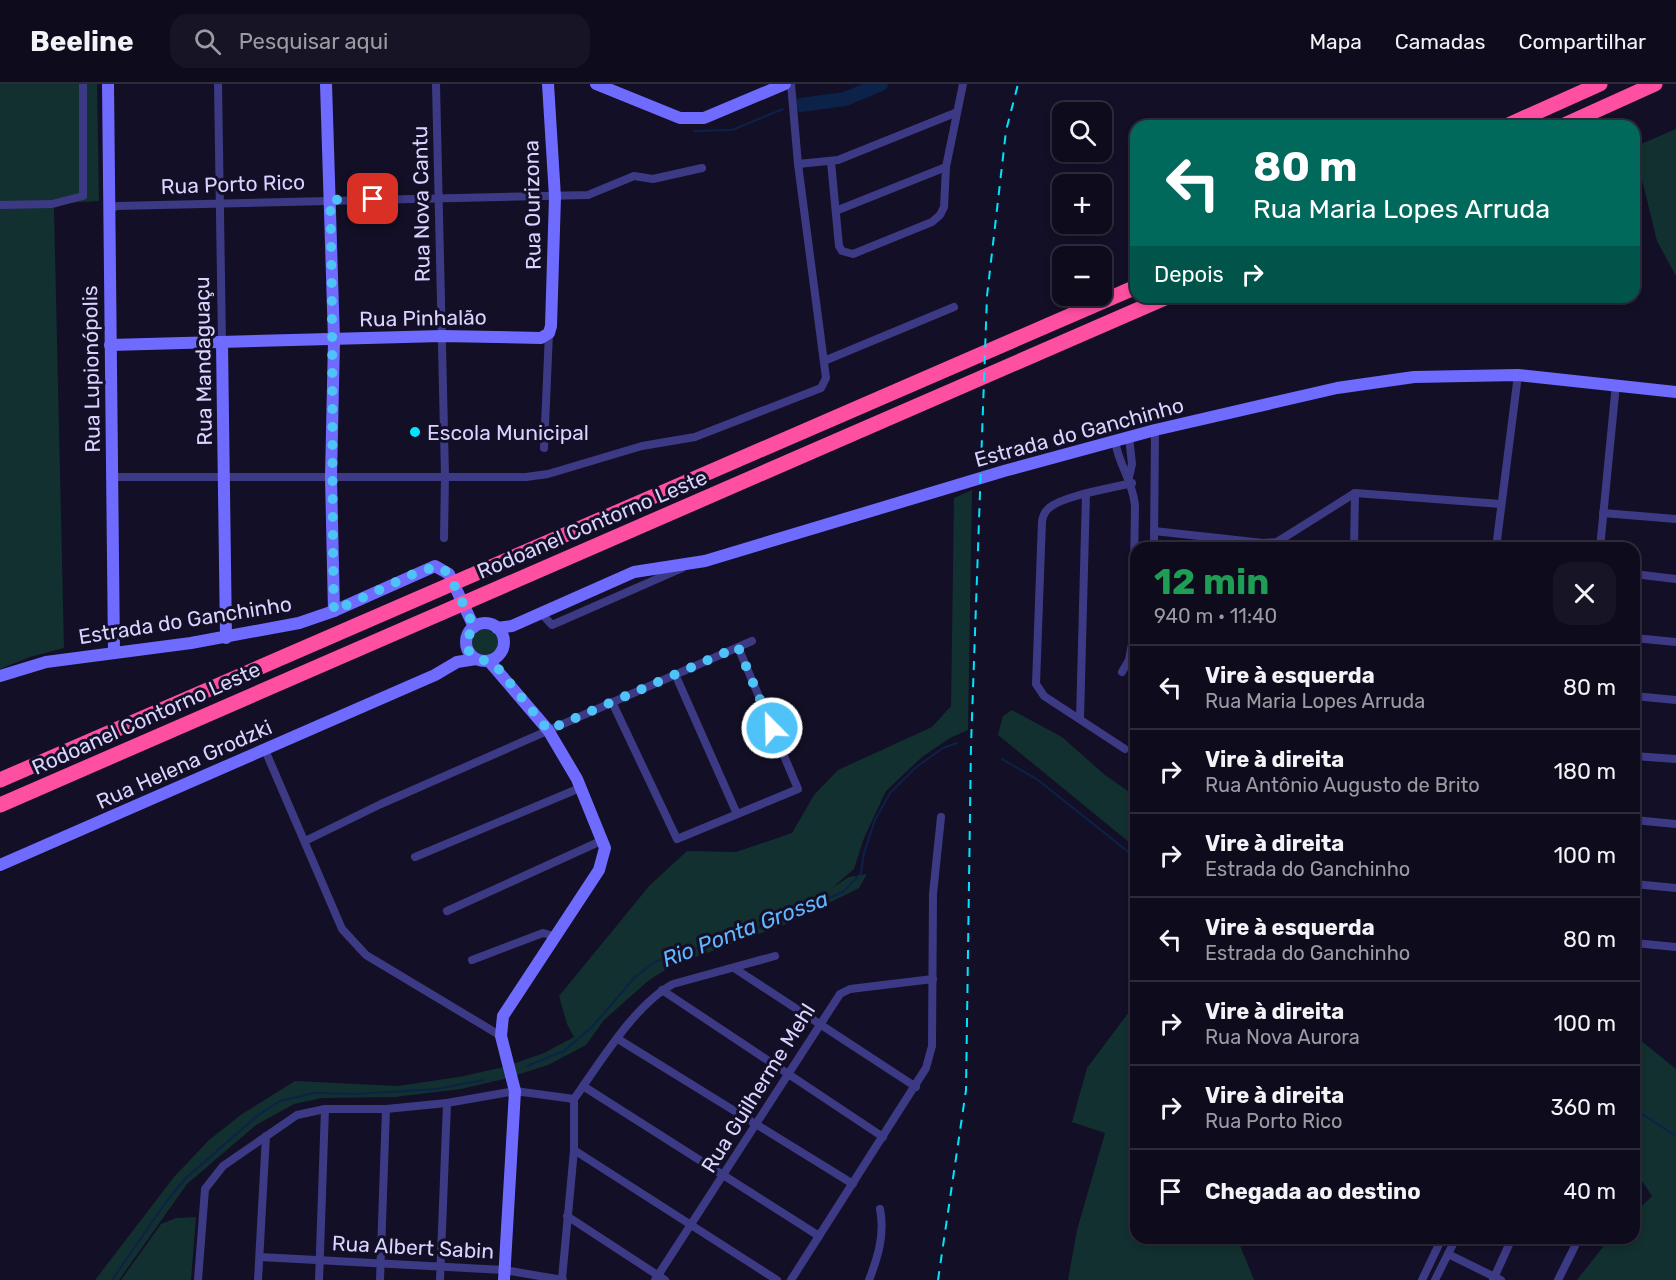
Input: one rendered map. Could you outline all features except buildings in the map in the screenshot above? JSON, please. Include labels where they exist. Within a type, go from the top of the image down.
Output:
[{"type":"highway","points":[[1519,120],[1600,84]]},
{"type":"highway","points":[[1575,120],[1655,84]]},
{"type":"highway","name":"Rodoanel Contorno Leste","points":[[0,780],[1130,290]]},
{"type":"highway","name":"Rodoanel Contorno Leste","points":[[0,805],[1153,303]]},
{"type":"street","points":[[0,205],[52,204],[83,196],[83,84]]},
{"type":"street","name":"Rua Lupionópolis","points":[[108,84],[112,205],[110,345],[114,653]]},
{"type":"street","name":"Rua Mandaguaçu","points":[[218,84],[226,638]]},
{"type":"street","points":[[327,84],[334,340],[331,477],[334,611]]},
{"type":"street","name":"Rua Nova Cantu","points":[[436,84],[445,476],[444,538]]},
{"type":"street","name":"Rua Ourizona","points":[[548,84],[555,197],[550,330]]},
{"type":"street","points":[[596,84],[680,118],[693,120],[704,118],[785,84]]},
{"type":"street","points":[[111,477],[526,477],[548,474],[642,446],[695,437],[821,387],[826,378],[798,164],[791,84]]},
{"type":"street","points":[[831,162],[838,210],[839,246],[842,251],[853,254],[932,222],[940,215],[944,207],[946,167],[955,113],[963,84]]},
{"type":"street","points":[[798,164],[831,162],[955,113]]},
{"type":"street","points":[[838,210],[946,167]]},
{"type":"street","name":"Rua Porto Rico","points":[[112,205],[588,195],[634,176],[653,179],[702,168]]},
{"type":"street","points":[[824,361],[954,307]]},
{"type":"street","points":[[544,448],[550,330]]},
{"type":"street","name":"Rua Pinhalão","points":[[110,345],[222,344],[442,336],[541,338],[550,330]]},
{"type":"street","points":[[1497,542],[1518,375]]},
{"type":"street","name":"Estrada do Ganchinho","points":[[500,633],[622,576],[646,569],[690,565],[991,475],[1155,430],[1367,383],[1414,377],[1518,375],[1676,392]]},
{"type":"street","points":[[1601,542],[1616,384]]},
{"type":"street","points":[[1154,542],[1155,430]]},
{"type":"street","points":[[1129,437],[1132,464],[1130,480],[1135,505],[1134,542]]},
{"type":"street","points":[[1115,441],[1121,465],[1130,480]]},
{"type":"street","points":[[1121,465],[1128,462],[1132,464]]},
{"type":"street","points":[[1125,749],[1044,696],[1036,684],[1042,521],[1050,507],[1130,480]]},
{"type":"street","points":[[1277,542],[1355,493],[1502,504]]},
{"type":"street","points":[[1354,542],[1355,493]]},
{"type":"street","points":[[1080,719],[1086,494]]},
{"type":"street","points":[[1603,513],[1676,519]]},
{"type":"street","points":[[1154,531],[1254,542]]},
{"type":"street","name":"Estrada do Ganchinho","points":[[0,676],[46,662],[226,638],[299,623],[334,611],[435,566],[449,574],[474,627]]},
{"type":"street","points":[[1640,575],[1676,579]]},
{"type":"street","points":[[489,661],[502,649],[500,633],[487,624],[474,627],[468,635],[466,645],[489,661],[548,730],[580,788],[603,840],[604,857],[599,870],[502,1016],[501,1036],[515,1091],[504,1275]]},
{"type":"street","points":[[1640,639],[1676,642]]},
{"type":"street","points":[[305,841],[548,730],[752,641]]},
{"type":"street","name":"Rua Helena Grodzki","points":[[383,698],[453,657],[466,645]]},
{"type":"street","points":[[612,702],[676,839],[798,789],[738,647]]},
{"type":"street","points":[[1122,672],[1130,654]]},
{"type":"street","name":"Rua Helena Grodzki","points":[[0,865],[383,698],[457,662],[489,661]]},
{"type":"street","points":[[675,674],[737,814]]},
{"type":"street","points":[[1640,697],[1676,700]]},
{"type":"street","points":[[265,750],[342,929],[354,944],[366,955],[501,1036]]},
{"type":"street","points":[[1640,756],[1676,759]]},
{"type":"street","points":[[415,857],[580,788]]},
{"type":"street","points":[[791,1280],[926,1068],[932,1046],[933,894],[941,817]]},
{"type":"street","points":[[1640,821],[1676,824]]},
{"type":"street","points":[[447,911],[603,840]]},
{"type":"street","points":[[1640,885],[1676,888]]},
{"type":"street","points":[[472,960],[543,933],[554,936]]},
{"type":"street","points":[[1640,944],[1676,947]]},
{"type":"street","points":[[562,1279],[574,1150],[574,1099],[618,1039],[662,990],[673,984],[775,956]]},
{"type":"street","points":[[734,968],[916,1087]]},
{"type":"street","name":"Rua Guilherme Mehl","points":[[660,1278],[820,1023],[845,991],[933,979]]},
{"type":"street","points":[[662,990],[883,1137]]},
{"type":"street","points":[[618,1039],[757,1122],[853,1184]]},
{"type":"street","points":[[583,1086],[819,1236]]},
{"type":"street","points":[[198,1280],[205,1189],[223,1166],[297,1115],[326,1109],[386,1109],[447,1103],[515,1091],[574,1099]]},
{"type":"street","points":[[440,1280],[447,1103]]},
{"type":"street","points":[[319,1280],[326,1109]]},
{"type":"street","points":[[380,1280],[386,1109]]},
{"type":"street","points":[[258,1280],[266,1136]]},
{"type":"street","points":[[574,1150],[777,1280]]},
{"type":"street","points":[[869,1280],[879,1253],[883,1220],[880,1209]]},
{"type":"street","points":[[567,1216],[660,1278]]},
{"type":"street","points":[[1422,1280],[1439,1244]]},
{"type":"street","points":[[1435,1280],[1453,1244]]},
{"type":"street","points":[[1448,1254],[1496,1279],[1510,1244]]},
{"type":"street","points":[[1558,1280],[1576,1244]]},
{"type":"street","name":"Rua Albert Sabin","points":[[260,1257],[441,1268],[562,1279]]},
{"type":"green space","points":[[0,84],[97,84],[99,201],[67,203],[54,208],[64,648],[30,657],[0,669]]},
{"type":"green space","points":[[1676,129],[1676,276],[1657,241],[1640,172],[1640,144]]},
{"type":"green space","points":[[972,490],[968,730],[950,738],[922,757],[886,791],[864,838],[854,869],[832,888],[849,877],[867,874],[859,888],[789,923],[671,966],[648,981],[604,1020],[586,1045],[548,1065],[461,1089],[395,1097],[322,1098],[294,1104],[256,1125],[187,1184],[119,1280],[95,1280],[174,1177],[209,1140],[242,1114],[295,1081],[397,1086],[459,1077],[504,1067],[544,1053],[574,1037],[567,1024],[559,996],[650,885],[687,851],[736,852],[792,833],[814,795],[838,770],[932,727],[951,706],[954,498]]},
{"type":"green space","points":[[485,627],[491,628],[499,636],[499,648],[491,656],[485,657],[479,656],[471,648],[470,642],[471,636],[479,628]]},
{"type":"green space","points":[[1012,710],[1062,737],[1105,775],[1130,792],[1130,843],[998,735],[1003,716]]},
{"type":"green space","points":[[1130,1011],[1130,1244],[1239,1244],[1254,1280],[1068,1280],[1077,1230],[1105,1133],[1072,1122],[1087,1068]]},
{"type":"green space","points":[[1640,1040],[1676,1069],[1676,1280],[1577,1280],[1605,1244],[1640,1244],[1640,1208],[1652,1196],[1640,1178]]},
{"type":"green space","points":[[196,1217],[191,1280],[121,1280],[161,1224],[176,1218]]},
{"type":"waterway","points":[[801,105],[845,99],[881,84]]},
{"type":"waterway","points":[[694,131],[732,130],[783,109]]},
{"type":"waterway","name":"Rio Ponta Grossa","points":[[527,1066],[564,1051],[592,1027],[635,977],[655,962],[775,922],[843,892],[861,873],[864,853],[875,820],[890,793],[915,768],[943,748],[957,743]]},
{"type":"waterway","name":"Rio Ponta Grossa","points":[[1002,759],[1038,780],[1130,853]]},
{"type":"waterway","name":"Rio Ponta Grossa","points":[[112,1280],[166,1202],[186,1178],[257,1116],[280,1101],[314,1093],[357,1094],[437,1089],[483,1080]]},
{"type":"waterway","name":"Rio Ponta Grossa","points":[[1640,1113],[1676,1136]]},
{"type":"railway","points":[[938,1280],[966,1090],[971,745],[987,296],[1006,131],[1018,84]]},
{"type":"place","name":"Escola Municipal","points":[[415,432]]},
{"type":"route","points":[[373,199],[330,200],[334,340],[331,477],[334,611],[422,570],[435,566],[440,567],[449,574],[474,627],[466,640],[468,651],[476,659],[489,660],[496,666],[548,730],[738,647],[772,728]]}]
